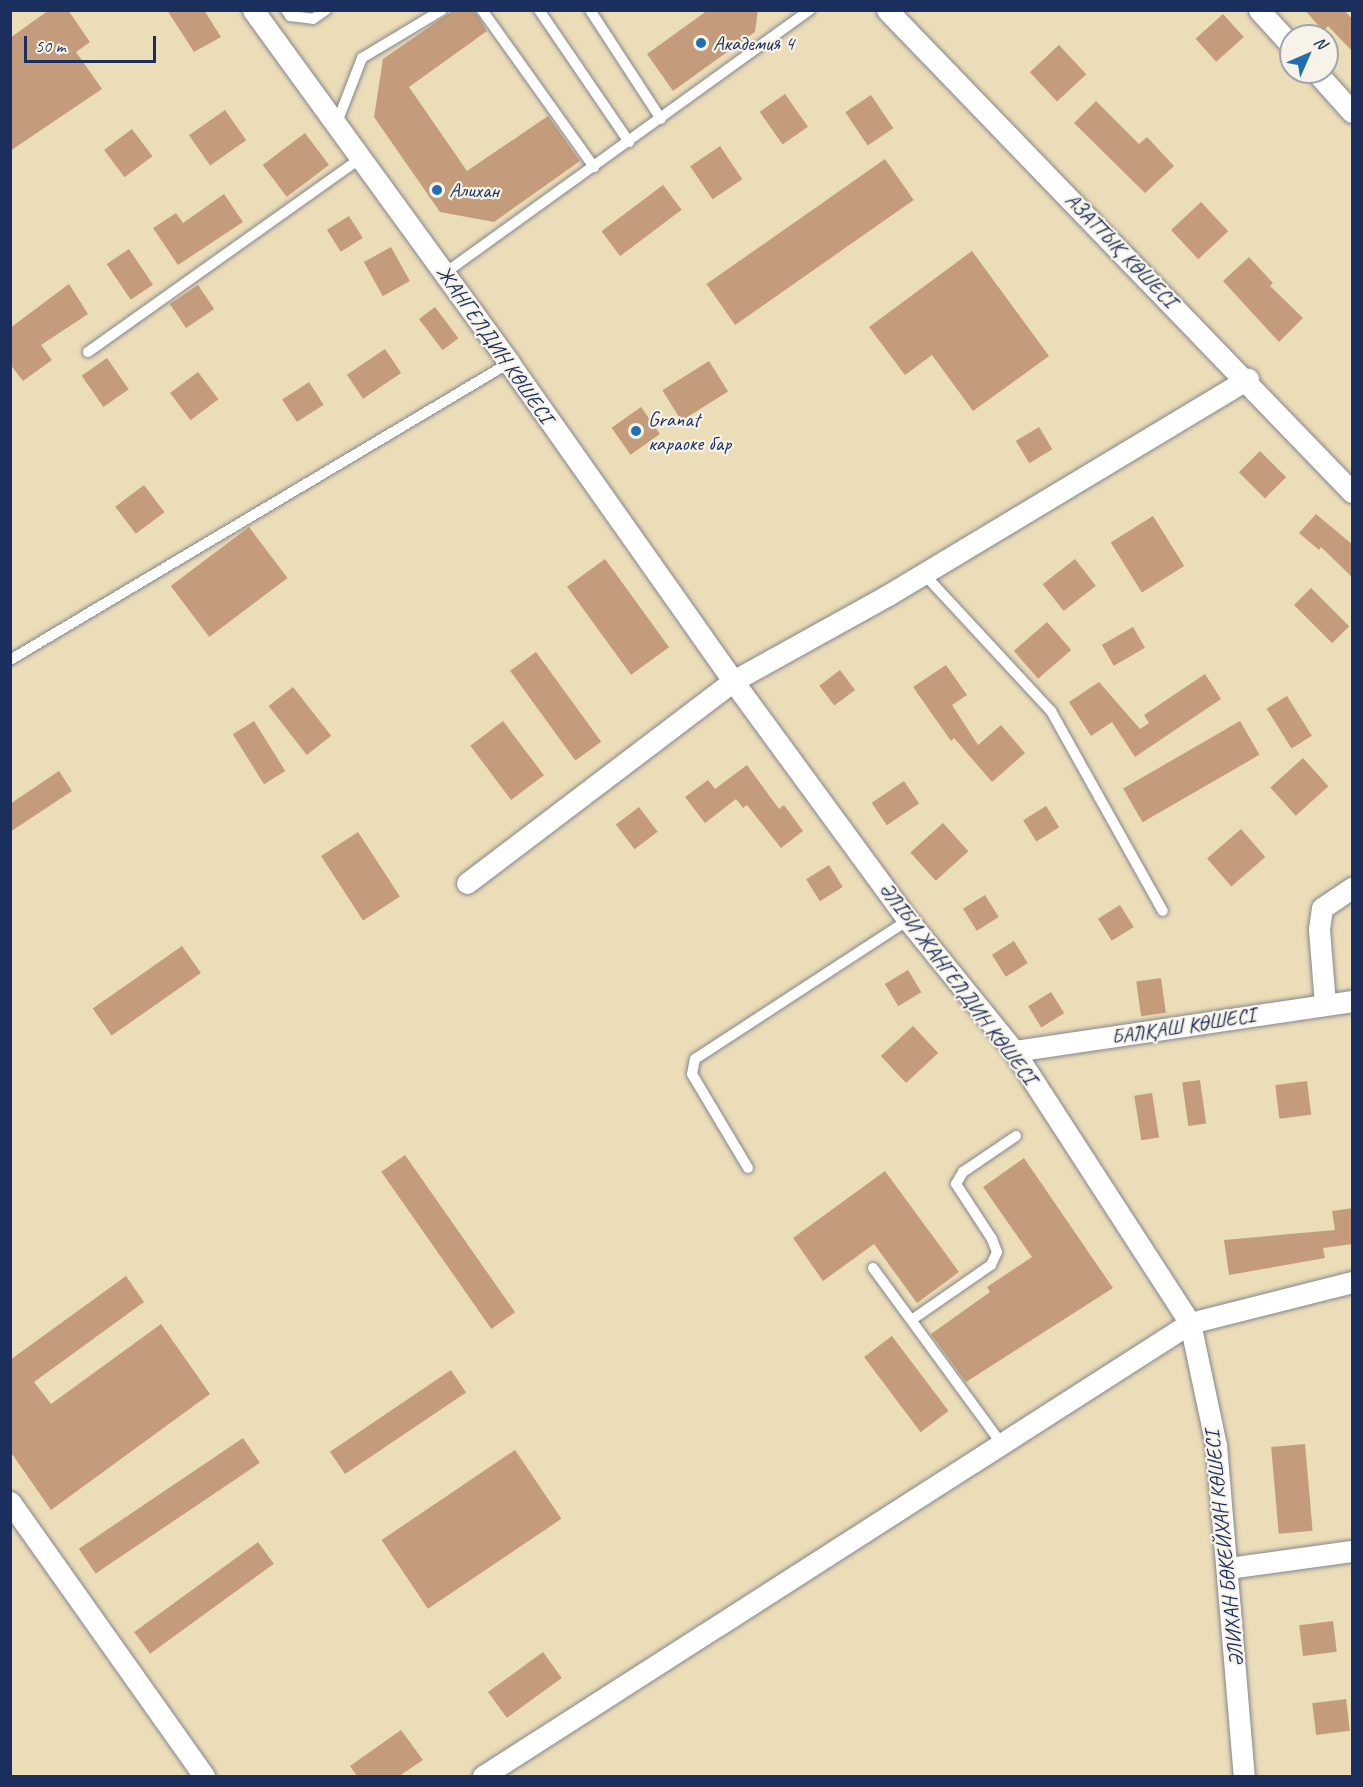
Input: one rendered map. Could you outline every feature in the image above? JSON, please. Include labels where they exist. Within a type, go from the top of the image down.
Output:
[{"type":"street","name":"ЖАНГЕЛДИН КӨШЕСІ","points":[[253,10],[445,273],[733,681]]},
{"type":"street","name":"АЗАТТЫҚ КӨШЕСІ","points":[[887,10],[1248,379],[1353,492]]},
{"type":"street","points":[[1259,10],[1279,32]]},
{"type":"street","points":[[1327,84],[1353,112]]},
{"type":"street","points":[[467,883],[733,681],[924,574],[1248,379]]},
{"type":"street","name":"ӘЛІБИ ЖАНГЕЛДИН КӨШЕСІ","points":[[733,681],[908,920],[1014,1051],[1190,1323]]},
{"type":"street","points":[[1325,1004],[1319,929],[1322,908],[1353,888]]},
{"type":"street","name":"БАЛҚАШ КӨШЕСІ","points":[[1014,1051],[1353,1001]]},
{"type":"street","points":[[483,1776],[1190,1323],[1353,1282]]},
{"type":"street","name":"ӘЛИХАН БӨКЕЙХАН КӨШЕСІ","points":[[1190,1323],[1216,1445],[1244,1776]]},
{"type":"street","points":[[10,1502],[204,1776]]},
{"type":"street","points":[[1228,1568],[1353,1551]]},
{"type":"lane","points":[[286,10],[290,16],[313,19],[326,10]]},
{"type":"lane","points":[[336,125],[362,58],[442,10]]},
{"type":"lane","points":[[482,10],[594,167]]},
{"type":"lane","points":[[539,10],[629,142]]},
{"type":"lane","points":[[590,10],[662,119]]},
{"type":"lane","points":[[445,273],[662,119],[810,10]]},
{"type":"lane","points":[[88,352],[361,158]]},
{"type":"lane","points":[[10,660],[509,363]]},
{"type":"lane","points":[[924,574],[1051,711],[1163,911]]},
{"type":"lane","points":[[748,1168],[692,1074],[695,1059],[908,920]]},
{"type":"lane","points":[[913,1319],[991,1265],[997,1252],[992,1239],[956,1184],[963,1172],[1016,1136]]},
{"type":"lane","points":[[873,1268],[913,1319],[1001,1443]]},
{"type":"building","points":[[49,10],[68,10],[90,42],[76,52],[102,89],[10,151],[10,38]]},
{"type":"building","points":[[167,10],[204,10],[221,37],[194,52]]},
{"type":"building","points":[[454,10],[474,10],[487,31],[409,87],[467,171],[548,116],[580,161],[494,222],[440,212],[374,117],[383,59]]},
{"type":"building","name":"Академия 4","points":[[708,10],[758,10],[755,32],[673,91],[647,54]]},
{"type":"building","points":[[1305,10],[1344,10],[1353,20],[1353,52],[1339,37],[1339,24],[1317,24]]},
{"type":"building","points":[[1223,14],[1244,37],[1216,62],[1196,39]]},
{"type":"building","points":[[1059,45],[1086,74],[1057,102],[1030,72]]},
{"type":"building","points":[[785,94],[808,127],[783,145],[760,112]]},
{"type":"building","points":[[871,95],[893,128],[868,145],[845,112]]},
{"type":"building","points":[[1096,101],[1139,144],[1147,137],[1174,166],[1145,193],[1074,123]]},
{"type":"building","points":[[225,110],[246,140],[210,166],[189,135]]},
{"type":"building","points":[[132,129],[152,156],[125,177],[104,150]]},
{"type":"building","points":[[305,133],[329,165],[287,197],[263,165]]},
{"type":"building","points":[[720,146],[742,179],[713,199],[690,166]]},
{"type":"building","points":[[885,159],[914,200],[735,325],[706,284]]},
{"type":"building","points":[[663,185],[682,210],[620,256],[602,231]]},
{"type":"building","points":[[224,194],[243,222],[178,265],[153,228],[176,213],[183,223]]},
{"type":"building","points":[[1201,202],[1228,231],[1198,259],[1171,230]]},
{"type":"building","points":[[349,216],[363,238],[341,252],[327,230]]},
{"type":"building","points":[[391,247],[410,281],[383,296],[364,262]]},
{"type":"building","points":[[129,249],[153,285],[131,300],[107,264]]},
{"type":"building","points":[[972,251],[1049,356],[973,411],[932,355],[905,375],[869,327]]},
{"type":"building","points":[[1249,257],[1273,283],[1270,286],[1303,318],[1279,342],[1223,281]]},
{"type":"building","points":[[69,284],[88,314],[41,345],[52,360],[23,381],[10,364],[10,328]]},
{"type":"building","points":[[198,285],[214,309],[186,328],[170,304]]},
{"type":"building","points":[[435,307],[458,338],[442,350],[419,319]]},
{"type":"building","points":[[385,349],[401,373],[363,399],[347,375]]},
{"type":"building","points":[[107,358],[129,389],[103,407],[82,376]]},
{"type":"building","points":[[709,361],[728,392],[681,421],[662,390]]},
{"type":"building","points":[[198,372],[218,399],[191,420],[170,393]]},
{"type":"building","points":[[309,382],[324,405],[297,422],[282,399]]},
{"type":"building","name":"Granat караоке бар","points":[[641,407],[660,434],[630,455],[612,428]]},
{"type":"building","points":[[1039,427],[1052,449],[1029,463],[1016,441]]},
{"type":"building","points":[[1260,451],[1286,477],[1265,498],[1239,472]]},
{"type":"building","points":[[144,485],[164,512],[136,534],[115,507]]},
{"type":"building","points":[[1316,514],[1353,545],[1353,578],[1321,547],[1319,550],[1299,533]]},
{"type":"building","points":[[1153,516],[1184,566],[1142,593],[1111,542]]},
{"type":"building","points":[[249,527],[288,578],[209,637],[171,586]]},
{"type":"building","points":[[605,559],[669,647],[631,675],[567,587]]},
{"type":"building","points":[[1075,559],[1096,586],[1064,611],[1043,584]]},
{"type":"building","points":[[1311,588],[1349,626],[1332,643],[1294,605]]},
{"type":"building","points":[[1047,622],[1071,650],[1038,679],[1014,651]]},
{"type":"building","points":[[1133,627],[1145,648],[1114,666],[1102,645]]},
{"type":"building","points":[[536,652],[601,742],[575,761],[510,671]]},
{"type":"building","points":[[946,665],[967,695],[952,705],[978,745],[1001,725],[1025,753],[992,782],[954,738],[951,741],[913,687]]},
{"type":"building","points":[[840,670],[855,690],[834,706],[819,686]]},
{"type":"building","points":[[1205,674],[1221,699],[1135,757],[1112,722],[1091,736],[1069,702],[1099,682],[1140,729],[1149,723],[1144,715]]},
{"type":"building","points":[[293,687],[331,736],[307,755],[269,706]]},
{"type":"building","points":[[1287,696],[1312,736],[1292,749],[1267,709]]},
{"type":"building","points":[[254,721],[285,771],[264,784],[233,734]]},
{"type":"building","points":[[503,721],[544,775],[511,800],[470,746]]},
{"type":"building","points":[[1240,721],[1260,755],[1143,822],[1123,789]]},
{"type":"building","points":[[1303,758],[1328,786],[1296,816],[1270,787]]},
{"type":"building","points":[[747,765],[779,809],[784,805],[803,831],[781,848],[747,805],[743,808],[736,799],[705,823],[685,797],[708,780],[715,789]]},
{"type":"building","points":[[59,771],[72,791],[10,832],[10,804]]},
{"type":"building","points":[[904,781],[919,803],[887,825],[872,803]]},
{"type":"building","points":[[1046,806],[1059,827],[1036,842],[1023,820]]},
{"type":"building","points":[[639,807],[658,832],[634,849],[616,824]]},
{"type":"building","points":[[943,823],[968,851],[936,881],[910,852]]},
{"type":"building","points":[[1241,829],[1265,857],[1231,886],[1207,859]]},
{"type":"building","points":[[358,832],[400,897],[363,921],[321,856]]},
{"type":"building","points":[[829,865],[843,887],[820,901],[806,879]]},
{"type":"building","points":[[985,895],[999,917],[977,931],[963,909]]},
{"type":"building","points":[[1120,905],[1134,927],[1112,941],[1098,919]]},
{"type":"building","points":[[1014,941],[1028,963],[1006,977],[992,955]]},
{"type":"building","points":[[182,946],[201,973],[112,1036],[93,1009]]},
{"type":"building","points":[[908,970],[921,992],[898,1006],[885,984]]},
{"type":"building","points":[[1161,978],[1166,1013],[1141,1016],[1136,981]]},
{"type":"building","points":[[1051,992],[1064,1013],[1041,1028],[1028,1006]]},
{"type":"building","points":[[913,1026],[938,1053],[906,1083],[881,1056]]},
{"type":"building","points":[[1200,1080],[1206,1124],[1188,1126],[1182,1083]]},
{"type":"building","points":[[1307,1081],[1311,1115],[1279,1119],[1275,1085]]},
{"type":"building","points":[[1152,1093],[1159,1137],[1141,1140],[1134,1096]]},
{"type":"building","points":[[405,1155],[515,1312],[491,1329],[381,1172]]},
{"type":"building","points":[[1024,1158],[1113,1288],[966,1382],[931,1334],[990,1292],[987,1287],[1032,1257],[983,1187]]},
{"type":"building","points":[[885,1171],[959,1272],[917,1303],[874,1244],[823,1281],[793,1238]]},
{"type":"building","points":[[1353,1208],[1353,1244],[1323,1248],[1325,1258],[1229,1275],[1224,1240],[1335,1230],[1332,1211]]},
{"type":"building","points":[[126,1276],[144,1302],[34,1382],[51,1404],[161,1324],[210,1394],[51,1510],[10,1451],[10,1360]]},
{"type":"building","points":[[892,1336],[949,1411],[921,1432],[864,1357]]},
{"type":"building","points":[[451,1370],[466,1392],[345,1474],[330,1452]]},
{"type":"building","points":[[243,1438],[260,1463],[96,1574],[79,1549]]},
{"type":"building","points":[[1305,1444],[1313,1531],[1279,1534],[1271,1447]]},
{"type":"building","points":[[515,1450],[561,1519],[428,1609],[382,1540]]},
{"type":"building","points":[[258,1542],[274,1564],[150,1654],[134,1632]]},
{"type":"building","points":[[1333,1621],[1337,1652],[1303,1656],[1299,1625]]},
{"type":"building","points":[[543,1652],[562,1678],[507,1718],[488,1692]]},
{"type":"building","points":[[1346,1699],[1350,1731],[1316,1735],[1312,1703]]},
{"type":"building","points":[[401,1730],[423,1760],[399,1776],[357,1776],[350,1766]]},
{"type":"place","name":"Академия 4","points":[[701,43]]},
{"type":"place","name":"Алихан","points":[[437,190]]},
{"type":"place","name":"Granat караоке бар","points":[[636,431]]}]
